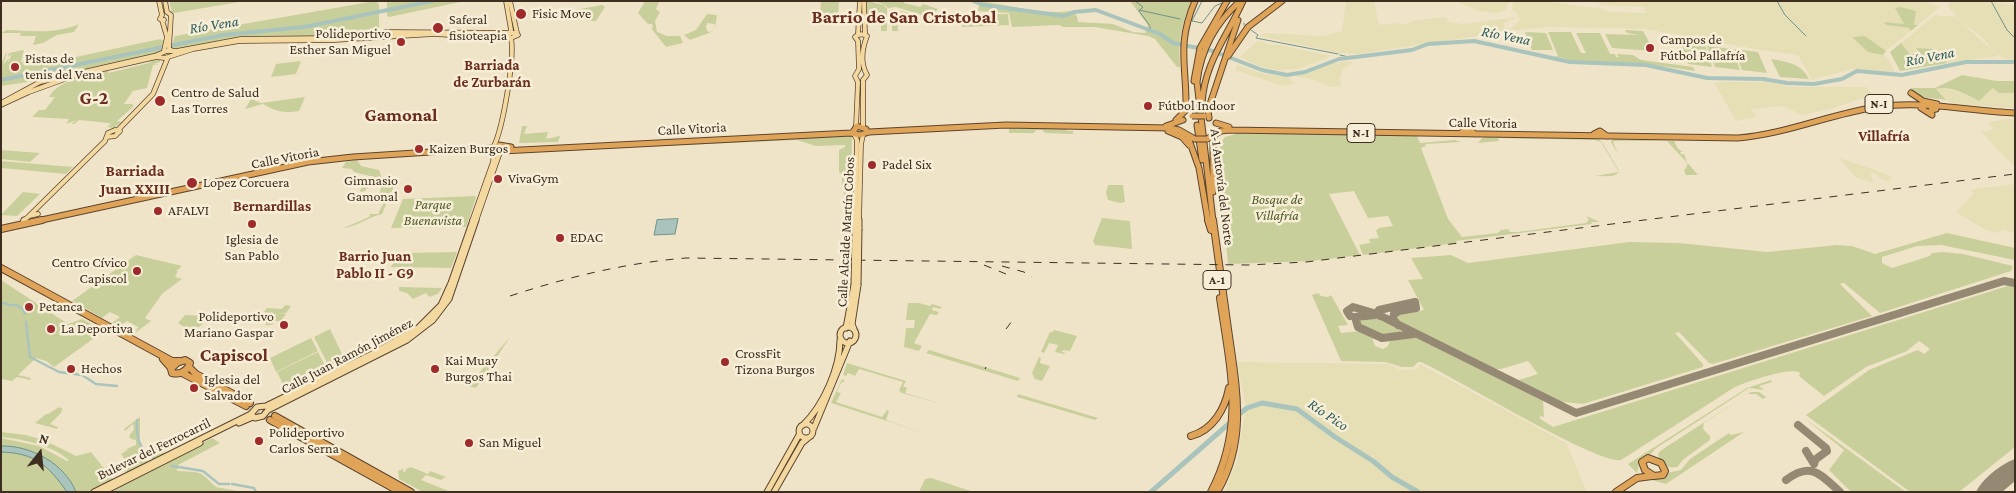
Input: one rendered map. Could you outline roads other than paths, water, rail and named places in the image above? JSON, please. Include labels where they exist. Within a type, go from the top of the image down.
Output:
[{"type":"highway","points":[[1196,1],[1183,32],[1181,56],[1188,112],[1181,126],[1191,142],[1209,227],[1212,228]]},
{"type":"highway","points":[[1205,41],[1208,30],[1227,1]]},
{"type":"highway","name":"A-1","points":[[1198,60],[1205,41],[1218,18],[1236,1]]},
{"type":"highway","points":[[1202,134],[1202,96],[1210,63],[1236,18],[1242,1]]},
{"type":"highway","points":[[854,131],[1013,124],[1168,126],[1192,116],[1207,117],[1222,67],[1230,48],[1242,1]]},
{"type":"highway","name":"A-1","points":[[1205,41],[1218,23],[1242,1]]},
{"type":"highway","points":[[1230,48],[1252,23],[1282,1]]},
{"type":"highway","name":"A-1 Autovía del Norte","points":[[1198,60],[1194,81],[1195,107],[1236,418],[1230,464],[1217,492]]},
{"type":"highway","name":"A-1 Autovía del Norte","points":[[1198,60],[1197,89],[1224,334],[1236,418],[1224,468],[1211,492]]},
{"type":"highway","points":[[1911,92],[1926,102],[1947,106]]},
{"type":"highway","points":[[1152,125],[1169,123],[1182,117],[1186,110],[1186,94]]},
{"type":"highway","name":"N-I","points":[[1748,136],[1870,106],[1905,103],[2015,112]]},
{"type":"highway","name":"N-I","points":[[1748,136],[1782,132],[1858,111],[1897,106],[1919,108],[1932,114],[1931,110],[1934,108],[2015,112]]},
{"type":"highway","name":"N-I","points":[[1207,117],[1216,123]]},
{"type":"highway","points":[[1216,123],[1218,128],[1216,134]]},
{"type":"highway","name":"Calle Vitoria","points":[[1216,123],[1228,127],[1462,133],[1469,137],[1474,133],[1595,135],[1602,139],[1607,135],[1748,136]]},
{"type":"highway","points":[[854,131],[1013,124],[1170,128],[1185,134]]},
{"type":"highway","points":[[1139,128],[1168,131],[1182,137],[1191,148],[1198,168]]},
{"type":"highway","name":"Calle Vitoria","points":[[1216,134],[1234,130],[1462,133]]},
{"type":"highway","name":"Calle Vitoria","points":[[25,224],[40,217],[308,162],[353,157],[854,131]]},
{"type":"highway","name":"N-I","points":[[1185,134],[1195,139],[1207,139],[1216,134]]},
{"type":"highway","name":"A-1","points":[[1212,228],[1213,140],[1216,134]]},
{"type":"highway","name":"Calle Vitoria","points":[[1,230],[314,163],[497,149]]},
{"type":"highway","points":[[1,270],[172,361],[188,361],[189,367],[196,374],[248,405],[188,374],[173,374],[166,361],[1,270]]},
{"type":"highway","points":[[1191,436],[1200,434],[1207,428],[1227,398],[1229,388],[1224,334]]},
{"type":"highway","points":[[171,368],[180,361]]},
{"type":"highway","points":[[182,373],[189,367]]},
{"type":"highway","points":[[272,418],[369,472],[411,492]]},
{"type":"highway","points":[[1616,492],[1637,478],[1660,476],[1664,473],[1664,468],[1661,463],[1648,458],[1643,460],[1637,478]]},
{"type":"highway","points":[[1642,465],[1647,473],[1654,476]]},
{"type":"highway","points":[[369,472],[400,492]]},
{"type":"main road","points":[[159,1],[168,41]]},
{"type":"main road","points":[[25,224],[36,207],[110,137],[119,134],[118,130],[153,94],[162,75],[168,41],[169,16],[165,1]]},
{"type":"main road","points":[[506,1],[511,34]]},
{"type":"main road","points":[[510,1],[511,34]]},
{"type":"main road","points":[[860,1],[858,34],[855,37],[858,41],[858,72],[864,72],[864,43],[868,37],[865,34],[864,1]]},
{"type":"main road","points":[[162,18],[169,16]]},
{"type":"main road","points":[[1,104],[33,88],[38,83],[46,84],[166,53],[239,41],[324,41],[387,34],[511,34]]},
{"type":"main road","name":"Calle Juan Ramón Jiménez","points":[[267,408],[407,340],[436,317],[448,299],[497,149],[512,43],[511,34]]},
{"type":"main road","points":[[858,34],[865,34]]},
{"type":"main road","points":[[858,41],[866,40]]},
{"type":"main road","name":"Calle Alcalde Martín Cobos","points":[[854,330],[852,324],[856,285],[857,138],[854,131],[858,78],[855,76],[858,72]]},
{"type":"main road","name":"Calle Alcalde Martín Cobos","points":[[857,230],[861,144],[865,131],[863,82],[866,75],[864,72]]},
{"type":"main road","points":[[858,78],[864,78]]},
{"type":"main road","points":[[33,88],[43,89],[46,84]]},
{"type":"main road","points":[[40,217],[37,211],[40,206],[110,137]]},
{"type":"main road","name":"Calle Vitoria","points":[[29,216],[40,217]]},
{"type":"main road","name":"Calle Alcalde Martín Cobos","points":[[846,328],[850,318],[856,285]]},
{"type":"main road","points":[[767,492],[799,435],[798,430],[812,416],[826,388],[840,350],[839,333],[846,328],[854,330],[856,336],[850,341],[813,434],[802,443],[774,492]]},
{"type":"main road","points":[[840,340],[850,341]]},
{"type":"main road","points":[[257,407],[267,408],[260,417],[252,416],[257,407]]},
{"type":"main road","name":"Bulevar del Ferrocarril","points":[[94,492],[252,416]]},
{"type":"main road","name":"Bulevar del Ferrocarril","points":[[103,492],[252,416]]},
{"type":"main road","points":[[803,425],[810,425],[814,428]]},
{"type":"main road","points":[[799,435],[808,438]]},
{"type":"water","points":[[678,219],[675,234],[654,235],[657,220]]},
{"type":"water","points":[[1,446],[24,449],[46,458],[64,473],[76,492],[67,492],[53,474],[40,462],[23,455],[1,452]]},
{"type":"waterway","name":"Río Vena","points":[[1,80],[223,35],[304,27],[432,1]]},
{"type":"waterway","name":"Río Vena","points":[[974,1],[983,5],[1064,16],[1074,12],[1096,10],[1160,34],[1173,43],[1213,51],[1262,70],[1287,75],[1305,72],[1339,59],[1412,50],[1428,44],[1474,41],[1570,62],[1646,65],[1707,78],[1763,79],[1787,83],[1814,84],[1842,79],[1857,71],[1902,75],[1966,62],[2015,62]]},
{"type":"waterway","points":[[1135,1],[1143,7],[1140,10]]},
{"type":"waterway","points":[[1202,1],[1192,21],[1202,23],[1215,6],[1222,3]]},
{"type":"waterway","points":[[1777,1],[1785,15],[1806,36]]},
{"type":"waterway","points":[[1991,1],[2007,30],[2015,38]]},
{"type":"waterway","points":[[1139,10],[1180,19]]},
{"type":"waterway","points":[[1139,11],[1150,26]]},
{"type":"waterway","points":[[1251,30],[1258,35],[1256,38],[1338,54]]},
{"type":"waterway","name":"Río Vena","points":[[1340,55],[1353,58]]},
{"type":"waterway","points":[[1,303],[7,304]]},
{"type":"waterway","points":[[9,305],[14,305]]},
{"type":"waterway","points":[[16,305],[23,309],[25,314]]},
{"type":"waterway","points":[[26,322],[30,357],[59,372],[82,375],[96,384],[117,386]]},
{"type":"waterway","name":"Río Pico","points":[[1237,416],[1247,408],[1262,403],[1297,409],[1335,437],[1373,461],[1392,477],[1418,492]]},
{"type":"waterway","points":[[137,420],[138,438],[142,448],[155,459]]},
{"type":"waterway","name":"Río Pico","points":[[1151,492],[1232,421]]},
{"type":"waterway","points":[[172,466],[203,471],[219,484],[229,484]]},
{"type":"waterway","points":[[232,484],[254,488],[256,492]]},
{"type":"tunnel","points":[[246,406],[270,420]]},
{"type":"tunnel","points":[[254,406],[275,416]]},
{"type":"railway","points":[[510,296],[597,272],[641,263],[686,258],[1248,265],[1306,262],[2015,174]]},
{"type":"railway","points":[[984,265],[1006,274]]},
{"type":"railway","points":[[1002,266],[1024,272],[1032,277]]},
{"type":"railway","points":[[1006,329],[1012,321]]},
{"type":"place","name":"Fisic Move","points":[[521,14]]},
{"type":"place","name":"Saferal fisioteapia","points":[[438,28]]},
{"type":"place","name":"Polideportivo Esther San Miguel","points":[[401,42]]},
{"type":"place","name":"Campos de Fútbol Pallafría","points":[[1650,48]]},
{"type":"place","name":"Pistas de tenis del Vena","points":[[15,67]]},
{"type":"place","name":"Centro de Salud Las Torres","points":[[160,101]]},
{"type":"place","name":"Fútbol Indoor","points":[[1148,106]]},
{"type":"place","name":"Kaizen Burgos","points":[[419,149]]},
{"type":"place","name":"Padel Six","points":[[872,165]]},
{"type":"place","name":"VivaGym","points":[[498,179]]},
{"type":"place","name":"Lopez Corcuera","points":[[192,183]]},
{"type":"place","name":"Gimnasio Gamonal","points":[[408,189]]},
{"type":"place","name":"AFALVI","points":[[158,211]]},
{"type":"place","name":"Iglesia de San Pablo","points":[[252,224]]},
{"type":"place","name":"EDAC","points":[[560,238]]},
{"type":"place","name":"Centro Cívico Capiscol","points":[[137,271]]},
{"type":"place","name":"Petanca","points":[[29,307]]},
{"type":"place","name":"Polideportivo Mariano Gaspar","points":[[284,325]]},
{"type":"place","name":"La Deportiva","points":[[51,329]]},
{"type":"place","name":"CrossFit Tizona Burgos","points":[[725,362]]},
{"type":"place","name":"Hechos","points":[[71,369]]},
{"type":"place","name":"Kai Muay Burgos Thai","points":[[435,369]]},
{"type":"place","name":"Iglesia del Salvador","points":[[194,388]]},
{"type":"place","name":"Polideportivo Carlos Serna","points":[[259,441]]},
{"type":"place","name":"San Miguel","points":[[469,443]]},
{"type":"district","name":"Barrio de San Cristobal","points":[[904,17]]},
{"type":"district","name":"Barriada de Zurbarán","points":[[492,74]]},
{"type":"district","name":"G-2","points":[[94,98]]},
{"type":"district","name":"Gamonal","points":[[401,115]]},
{"type":"district","name":"Villafría","points":[[1884,136]]},
{"type":"district","name":"Barriada Juan XXIII","points":[[135,180]]},
{"type":"district","name":"Bernardillas","points":[[272,206]]},
{"type":"district","name":"Barrio Juan Pablo II - G9","points":[[375,264]]},
{"type":"district","name":"Capiscol","points":[[234,355]]},
{"type":"park label","name":"Bosque de Villafría","points":[[1277,208]]},
{"type":"park label","name":"Parque Buenavista","points":[[433,214]]}]
